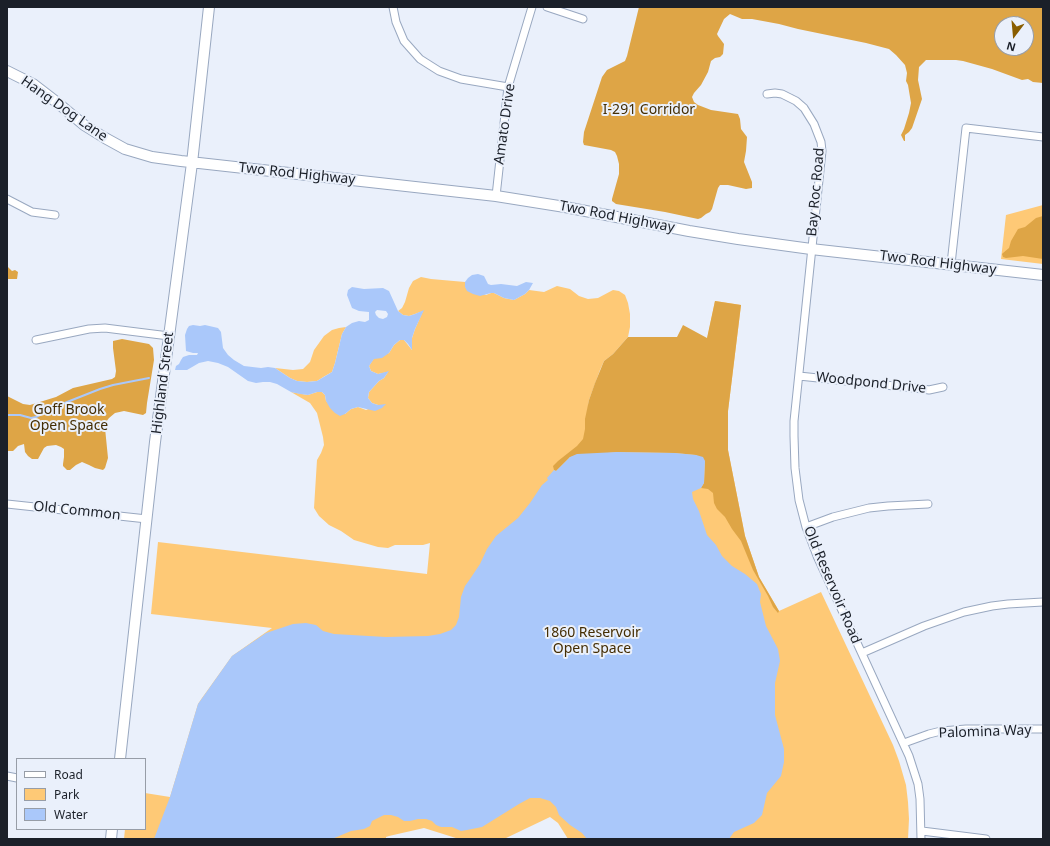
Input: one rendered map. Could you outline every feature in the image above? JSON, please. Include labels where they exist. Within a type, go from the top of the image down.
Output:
[{"type":"street","name":"Highland Street","points":[[120,758],[146,519],[192,163],[209,7]]},
{"type":"street","points":[[393,7],[396,22],[404,41],[420,59],[439,71],[461,79],[508,87]]},
{"type":"street","name":"Amato Drive","points":[[496,196],[508,87],[532,7]]},
{"type":"street","points":[[547,7],[582,19]]},
{"type":"street","name":"Hang Dog Lane","points":[[7,70],[33,84],[84,125],[125,149],[152,157],[192,163]]},
{"type":"street","name":"Bay Roc Road","points":[[767,94],[782,94],[796,101],[804,108],[810,116],[821,142],[822,160],[811,249]]},
{"type":"street","points":[[951,264],[966,128],[1043,137]]},
{"type":"street","name":"Two Rod Highway","points":[[192,163],[496,196],[565,207],[738,239],[811,249],[1043,275]]},
{"type":"street","points":[[7,199],[32,212],[55,215]]},
{"type":"street","name":"Old Reservoir Road","points":[[811,249],[794,421],[794,452],[799,500],[806,526],[817,556],[909,756],[918,784],[922,835]]},
{"type":"street","points":[[36,340],[89,329],[106,328],[169,336]]},
{"type":"street","name":"Woodpond Drive","points":[[799,376],[930,390],[943,387]]},
{"type":"street","name":"Old Common","points":[[7,504],[146,519]]},
{"type":"street","points":[[806,526],[868,508],[928,504]]},
{"type":"street","points":[[862,653],[924,626],[964,612],[992,606],[1043,602]]},
{"type":"street","name":"Palomina Way","points":[[904,743],[929,734],[966,729],[1043,729]]},
{"type":"street","points":[[922,835],[986,839]]},
{"type":"green space","name":"I-291 Corridor","points":[[639,7],[1043,7],[1043,83],[1033,82],[1028,79],[1022,80],[992,69],[963,61],[926,60],[919,67],[918,80],[922,99],[912,128],[905,135],[905,141],[901,135],[911,103],[906,81],[907,73],[905,65],[889,49],[779,24],[752,19],[742,19],[730,14],[724,19],[717,34],[724,44],[723,54],[711,61],[708,72],[692,97],[694,102],[698,105],[711,110],[738,114],[741,129],[747,137],[744,162],[752,182],[752,188],[746,189],[728,185],[720,185],[712,209],[710,212],[698,219],[616,204],[612,201],[619,174],[619,164],[615,152],[584,145],[584,132],[602,77],[607,70],[625,61]]},
{"type":"green space","points":[[1043,205],[1043,264],[1001,259],[1006,215]]},
{"type":"green space","points":[[1043,216],[1043,259],[1023,256],[1003,257],[1002,254],[1009,248],[1018,229],[1025,227],[1036,218]]},
{"type":"green space","points":[[7,266],[12,271],[15,270],[18,272],[17,279],[7,279]]},
{"type":"green space","name":"1860 Reservoir Open Space","points":[[421,277],[465,282],[465,287],[486,295],[494,293],[504,298],[514,300],[529,290],[544,292],[557,286],[570,289],[579,296],[588,299],[598,298],[613,290],[619,291],[625,295],[630,314],[628,337],[613,354],[604,361],[589,400],[585,431],[705,349],[715,301],[741,305],[728,411],[728,450],[745,536],[759,577],[779,611],[821,592],[893,745],[899,761],[906,785],[908,802],[908,839],[568,839],[558,823],[550,817],[504,839],[459,839],[424,828],[389,836],[386,837],[386,839],[124,839],[125,830],[146,830],[146,793],[170,797],[198,704],[202,698],[232,656],[272,628],[151,614],[158,542],[427,574],[430,543],[423,545],[395,545],[388,548],[378,547],[354,540],[329,525],[319,516],[314,508],[317,460],[324,445],[323,437],[317,413],[310,403],[291,392],[308,395],[322,392],[325,395],[326,401],[345,414],[351,409],[358,407],[366,410],[378,405],[372,403],[368,398],[369,392],[379,381],[384,378],[388,372],[378,374],[371,371],[369,366],[374,358],[389,353],[394,345],[400,340],[404,340],[412,350],[412,338],[423,311],[409,316],[403,315],[398,311],[402,308],[405,302],[409,288],[413,281]]},
{"type":"green space","points":[[715,301],[741,305],[728,411],[728,450],[745,536],[759,577],[779,611],[778,613],[773,607],[753,570],[741,541],[725,517],[717,509],[714,503],[713,493],[708,489],[701,488],[704,483],[705,461],[696,455],[675,453],[617,452],[570,457],[556,471],[554,470],[553,466],[583,439],[589,400],[604,361],[613,354],[628,337],[677,337],[683,325],[707,338]]},
{"type":"green space","points":[[346,327],[342,334],[332,372],[317,381],[297,381],[275,368],[293,370],[303,369],[310,362],[314,350],[324,336],[332,330]]},
{"type":"green space","name":"Goff Brook Open Space","points":[[122,339],[149,344],[153,348],[154,360],[146,413],[143,415],[124,411],[115,413],[106,422],[105,428],[108,458],[103,470],[82,462],[70,470],[67,470],[63,466],[64,449],[56,445],[47,446],[44,448],[38,459],[32,459],[28,456],[25,452],[24,444],[18,446],[13,451],[7,451],[7,396],[23,404],[30,405],[56,397],[73,388],[112,379],[115,377],[116,371],[113,341]]},
{"type":"water","points":[[478,274],[484,276],[488,284],[491,285],[501,284],[517,286],[526,282],[533,283],[525,294],[514,300],[504,298],[494,293],[480,296],[467,291],[465,287],[465,282],[468,278],[472,275]]},
{"type":"water","points":[[352,287],[364,289],[383,288],[389,291],[398,311],[403,315],[409,316],[424,310],[412,338],[412,350],[404,340],[400,340],[394,345],[389,353],[382,358],[374,359],[369,366],[371,371],[378,374],[389,371],[384,378],[379,381],[369,392],[368,398],[372,403],[378,405],[386,404],[382,408],[375,411],[358,407],[351,409],[340,416],[330,408],[326,401],[325,395],[322,392],[308,395],[300,394],[291,392],[277,384],[270,382],[256,383],[248,381],[228,367],[218,363],[208,361],[199,363],[187,370],[175,370],[176,366],[183,357],[197,355],[198,353],[186,351],[185,335],[189,326],[205,325],[218,328],[221,332],[223,348],[228,355],[244,366],[275,368],[297,381],[317,381],[332,372],[342,334],[346,327],[352,323],[359,321],[365,322],[369,320],[369,312],[359,311],[352,308],[347,295],[348,290]],"holes":[[[377,310],[386,311],[388,314],[387,317],[383,319],[379,318],[375,312]]]},
{"type":"water","name":"1860 Reservoir Open Space","points":[[617,452],[675,453],[703,457],[705,461],[704,483],[701,488],[692,492],[693,499],[699,511],[707,535],[716,545],[722,556],[732,566],[757,584],[761,594],[760,602],[766,626],[778,649],[780,661],[775,683],[775,715],[784,749],[784,762],[781,776],[767,793],[762,815],[754,823],[734,832],[729,839],[587,839],[582,833],[559,815],[556,807],[550,801],[540,798],[530,798],[482,827],[461,831],[452,827],[441,827],[426,819],[404,821],[398,817],[384,815],[372,821],[370,826],[364,829],[351,831],[332,839],[154,839],[170,797],[198,704],[232,656],[266,633],[293,624],[306,623],[316,625],[323,631],[334,634],[386,637],[428,636],[451,630],[456,625],[459,617],[461,597],[465,586],[480,564],[487,549],[496,536],[518,518],[554,470],[556,471],[570,457],[577,454]]},
{"type":"waterway","points":[[7,415],[20,415],[31,418],[36,417],[57,406],[100,389],[149,378]]}]
